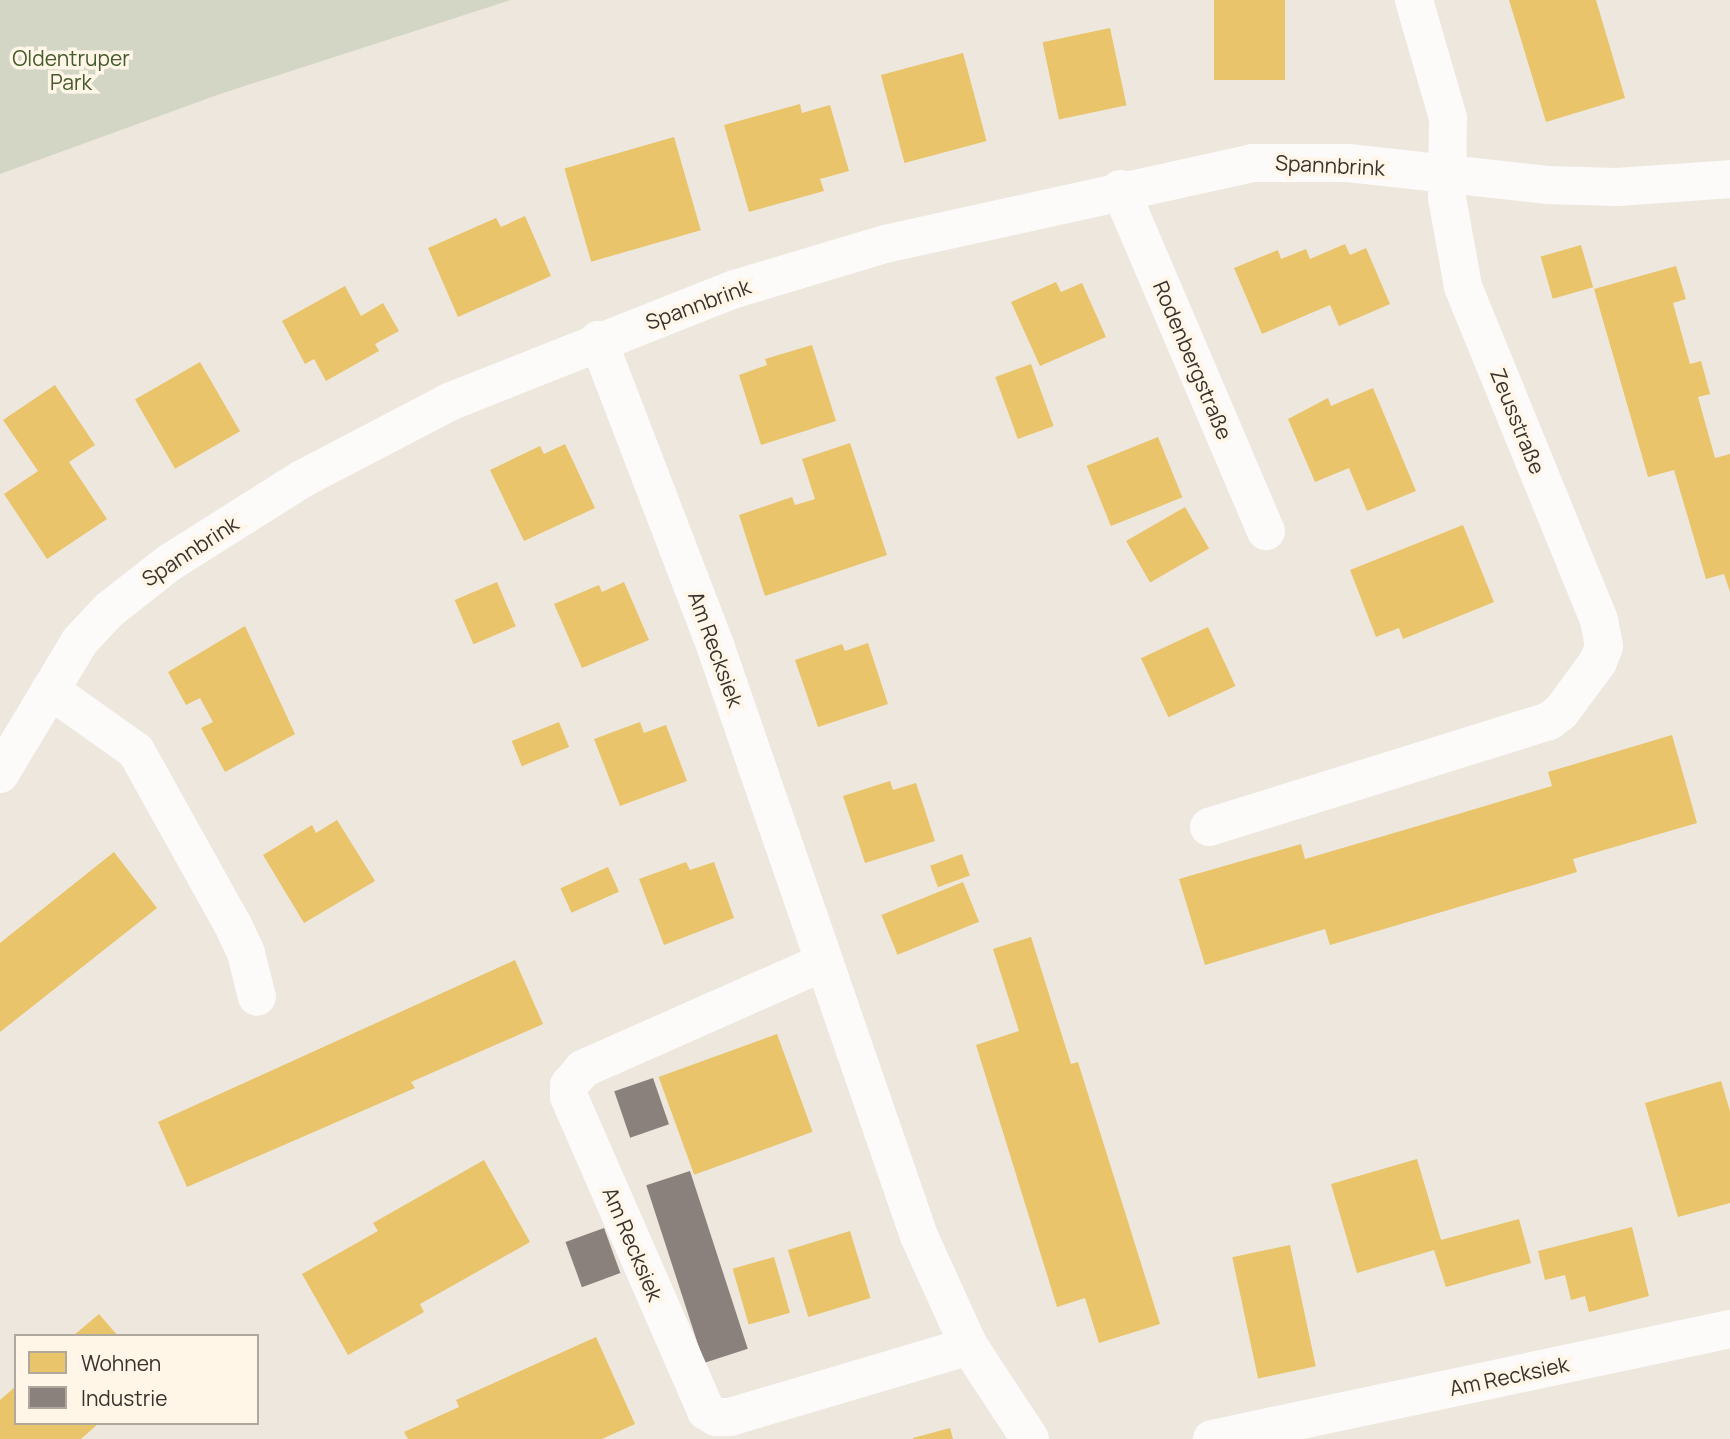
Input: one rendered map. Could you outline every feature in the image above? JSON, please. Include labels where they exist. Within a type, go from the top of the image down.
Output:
[{"type":"street","points":[[1413,0],[1448,118],[1446,175]]},
{"type":"street","name":"Spannbrink","points":[[0,774],[80,641],[109,610],[169,563],[379,437],[449,402],[598,340],[809,265],[1119,189],[1253,163],[1303,160],[1446,175],[1617,187],[1730,179]]},
{"type":"street","name":"Zeusstraße","points":[[1209,827],[1549,721],[1561,712],[1598,662],[1604,646],[1599,620],[1463,286],[1452,238],[1446,175]]},
{"type":"street","name":"Rodenbergstraße","points":[[1119,189],[1266,531]]},
{"type":"street","name":"Am Recksiek","points":[[598,340],[715,645],[882,1137],[969,1346],[1030,1439]]},
{"type":"street","points":[[50,690],[136,751],[233,925],[246,953],[257,997]]},
{"type":"street","name":"Am Recksiek","points":[[824,962],[583,1069],[569,1085],[569,1097],[706,1411],[716,1417],[730,1417],[969,1346]]},
{"type":"street","name":"Am Recksiek","points":[[1212,1439],[1288,1430],[1730,1329]]},
{"type":"green space","name":"Oldentruper Park","points":[[0,0],[511,0],[220,94],[0,174]]},
{"type":"building: Wohnen","points":[[1214,0],[1285,0],[1285,80],[1214,80]]},
{"type":"building: Wohnen","points":[[1509,0],[1596,0],[1625,98],[1546,122]]},
{"type":"building: Wohnen","points":[[1110,28],[1126,105],[1059,120],[1043,42]]},
{"type":"building: Wohnen","points":[[963,53],[987,141],[904,163],[881,75]]},
{"type":"building: Wohnen","points":[[800,104],[802,113],[830,105],[849,171],[820,179],[824,191],[749,212],[724,125]]},
{"type":"building: Wohnen","points":[[674,137],[701,230],[591,262],[564,168]]},
{"type":"building: Wohnen","points":[[525,216],[551,276],[458,317],[428,248],[496,218],[501,227]]},
{"type":"building: Wohnen","points":[[1345,244],[1350,255],[1366,248],[1390,304],[1339,326],[1330,305],[1262,334],[1234,268],[1278,250],[1281,259],[1306,249],[1310,259]]},
{"type":"building: Wohnen","points":[[1581,245],[1593,287],[1553,299],[1541,257]]},
{"type":"building: Wohnen","points":[[1676,266],[1686,299],[1673,303],[1690,364],[1701,361],[1710,394],[1698,397],[1715,458],[1730,454],[1730,592],[1724,574],[1706,579],[1674,470],[1648,477],[1594,289]]},
{"type":"building: Wohnen","points":[[1056,282],[1061,292],[1082,283],[1106,337],[1040,366],[1011,302]]},
{"type":"building: Wohnen","points":[[345,286],[361,316],[383,303],[399,331],[375,344],[379,351],[326,381],[314,359],[305,364],[282,321]]},
{"type":"building: Wohnen","points":[[812,345],[836,421],[761,445],[739,375],[767,365],[765,359]]},
{"type":"building: Wohnen","points":[[200,362],[240,431],[175,469],[135,400]]},
{"type":"building: Wohnen","points":[[1031,364],[1054,426],[1018,439],[995,377]]},
{"type":"building: Wohnen","points":[[55,385],[95,445],[69,462],[107,519],[47,559],[4,494],[38,471],[3,420]]},
{"type":"building: Wohnen","points":[[1373,388],[1416,491],[1367,511],[1349,468],[1315,482],[1288,419],[1328,398],[1331,406]]},
{"type":"building: Wohnen","points":[[1158,437],[1182,497],[1111,526],[1087,466]]},
{"type":"building: Wohnen","points":[[850,443],[887,555],[765,596],[739,515],[792,497],[795,505],[815,499],[802,459]]},
{"type":"building: Wohnen","points":[[565,444],[595,508],[524,541],[490,470],[540,446],[544,454]]},
{"type":"building: Wohnen","points":[[1185,507],[1209,549],[1150,583],[1126,541]]},
{"type":"building: Wohnen","points":[[1463,525],[1494,602],[1403,639],[1399,628],[1376,637],[1350,570]]},
{"type":"building: Wohnen","points":[[497,582],[516,626],[473,644],[455,600]]},
{"type":"building: Wohnen","points":[[624,582],[649,640],[582,668],[554,604],[599,585],[602,592]]},
{"type":"building: Wohnen","points":[[245,626],[295,734],[225,772],[201,728],[213,722],[200,698],[186,705],[168,672]]},
{"type":"building: Wohnen","points":[[1208,627],[1235,686],[1168,717],[1141,658]]},
{"type":"building: Wohnen","points":[[868,643],[888,704],[818,727],[795,660],[842,644],[845,651]]},
{"type":"building: Wohnen","points":[[559,722],[569,747],[522,766],[512,741]]},
{"type":"building: Wohnen","points":[[640,722],[644,733],[666,725],[687,781],[620,806],[594,739]]},
{"type":"building: Wohnen","points":[[1672,735],[1697,823],[1573,859],[1577,872],[1330,945],[1325,929],[1205,965],[1179,879],[1301,844],[1305,859],[1552,786],[1548,772]]},
{"type":"building: Wohnen","points":[[890,781],[893,790],[916,783],[935,841],[865,863],[843,796]]},
{"type":"building: Wohnen","points":[[337,820],[375,881],[304,923],[263,855],[312,825],[316,833]]},
{"type":"building: Wohnen","points":[[114,852],[157,908],[0,1032],[0,943]]},
{"type":"building: Wohnen","points":[[962,854],[970,876],[938,887],[930,866]]},
{"type":"building: Wohnen","points":[[686,862],[690,870],[714,862],[734,918],[664,945],[639,879]]},
{"type":"building: Wohnen","points":[[608,867],[619,892],[571,913],[560,888]]},
{"type":"building: Wohnen","points":[[963,882],[979,922],[898,955],[881,915]]},
{"type":"building: Wohnen","points":[[1031,937],[1071,1064],[1078,1062],[1160,1324],[1099,1343],[1085,1298],[1057,1307],[976,1045],[1019,1031],[993,949]]},
{"type":"building: Wohnen","points":[[515,960],[543,1024],[411,1082],[415,1088],[187,1187],[158,1122]]},
{"type":"building: Wohnen","points":[[777,1034],[813,1132],[694,1175],[659,1077]]},
{"type":"building: Wohnen","points":[[1721,1081],[1730,1111],[1730,1203],[1678,1217],[1645,1103]]},
{"type":"building: Wohnen","points":[[1417,1159],[1441,1240],[1519,1219],[1531,1263],[1446,1287],[1434,1250],[1357,1273],[1331,1184]]},
{"type":"building: Wohnen","points":[[484,1160],[530,1242],[420,1304],[424,1312],[348,1355],[302,1274],[378,1231],[373,1223]]},
{"type":"building: Wohnen","points":[[1632,1227],[1649,1296],[1589,1312],[1585,1296],[1571,1300],[1565,1275],[1545,1280],[1538,1251]]},
{"type":"building: Wohnen","points":[[850,1231],[870,1298],[808,1317],[788,1250]]},
{"type":"building: Wohnen","points":[[1290,1245],[1316,1366],[1258,1379],[1232,1257]]},
{"type":"building: Wohnen","points":[[774,1257],[790,1313],[749,1325],[733,1269]]},
{"type":"building: Wohnen","points":[[99,1314],[116,1334],[75,1334]]},
{"type":"building: Wohnen","points":[[596,1337],[635,1424],[602,1439],[408,1439],[404,1432],[459,1407],[456,1400]]},
{"type":"building: Wohnen","points":[[14,1388],[14,1425],[97,1425],[81,1439],[0,1439],[0,1400]]},
{"type":"building: Wohnen","points":[[950,1428],[953,1439],[913,1439],[913,1438]]},
{"type":"building: Industrie","points":[[653,1078],[669,1124],[630,1138],[614,1091]]},
{"type":"building: Industrie","points":[[690,1171],[748,1349],[704,1363],[646,1185]]},
{"type":"building: Industrie","points":[[604,1228],[620,1273],[582,1287],[565,1242]]}]
